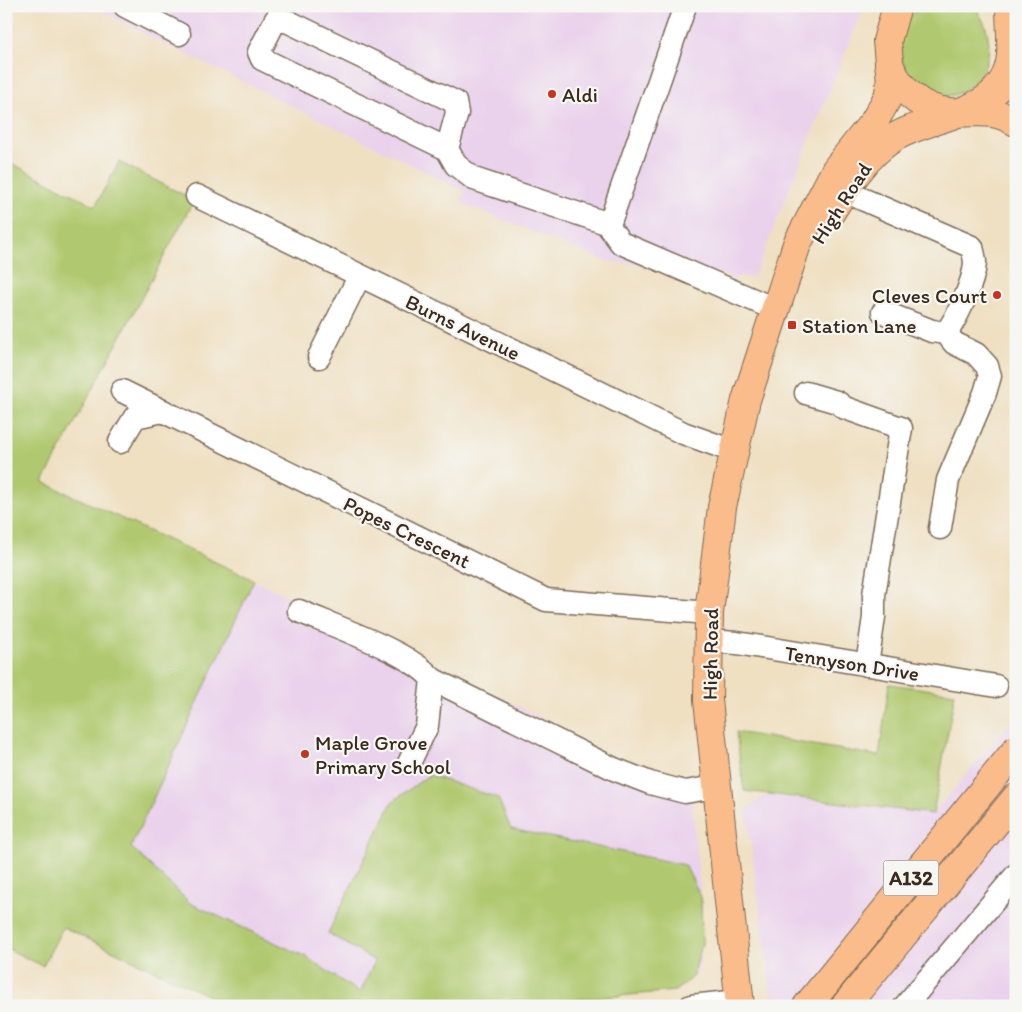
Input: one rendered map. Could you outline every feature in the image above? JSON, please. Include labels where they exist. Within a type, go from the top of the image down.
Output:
[{"type":"main road","name":"High Road","points":[[994,6],[1007,26],[1013,50]]},
{"type":"main road","name":"High Road","points":[[777,310],[844,191],[870,158],[894,138],[923,123],[959,113],[982,102],[1002,81],[1013,50],[1010,6]]},
{"type":"main road","name":"High Road","points":[[739,1003],[715,787],[708,700],[709,613],[721,516],[733,451],[754,372],[777,310],[790,262],[810,217],[836,169],[875,120],[888,97],[891,82],[887,41],[897,8]]},
{"type":"main road","name":"High Road","points":[[889,63],[900,85],[912,96],[936,110],[959,113]]},
{"type":"main road","points":[[959,113],[984,110],[1016,122]]},
{"type":"main road","name":"A132","points":[[806,1006],[1016,750]]},
{"type":"main road","name":"A132","points":[[846,1006],[1016,798]]},
{"type":"street","points":[[125,6],[179,34]]},
{"type":"street","points":[[610,225],[685,6]]},
{"type":"street","points":[[447,149],[456,113],[455,102],[289,22],[276,19],[259,52],[262,60],[447,149],[456,164],[474,179],[595,218],[610,225],[621,244],[777,310]]},
{"type":"street","points":[[844,191],[972,247],[975,263],[968,288],[953,323],[946,333]]},
{"type":"street","name":"Burns Avenue","points":[[197,196],[359,277],[684,433],[733,451]]},
{"type":"street","points":[[319,357],[359,277]]},
{"type":"street","points":[[883,312],[932,331],[946,333],[954,343],[976,354],[987,366],[990,376],[986,393],[948,480],[940,528]]},
{"type":"street","name":"Popes Crescent","points":[[122,391],[546,600],[709,613]]},
{"type":"street","points":[[806,392],[837,402],[845,408],[901,428],[874,595],[874,617],[867,665]]},
{"type":"street","points":[[120,442],[135,417],[163,411]]},
{"type":"street","points":[[299,611],[396,653],[425,671],[432,679],[614,769],[650,783],[685,792],[715,787]]},
{"type":"street","name":"Tennyson Drive","points":[[708,641],[737,643],[996,686]]},
{"type":"street","points":[[409,763],[427,726],[432,679]]},
{"type":"street","points":[[905,1006],[1016,875]]},
{"type":"street","points":[[691,1006],[739,1003]]},
{"type":"shaded area","points":[[93,6],[864,6],[755,274],[751,278],[740,276],[734,280],[722,274],[605,261],[461,203],[465,191],[143,33]]},
{"type":"shaded area","name":"Maple Grove Primary School","points":[[43,483],[441,667],[561,728],[573,737],[637,771],[690,785],[701,897],[702,943],[699,967],[695,976],[675,991],[587,999],[560,1006],[230,1006],[62,927],[6,496]]},
{"type":"shaded area","points":[[1016,716],[1016,1006],[773,1006],[746,810],[765,795],[933,814]]},
{"type":"green space","points":[[922,6],[974,6],[986,29],[989,51],[983,70],[971,85],[956,94],[939,96],[923,90],[909,73],[901,58],[899,42],[902,30],[917,9]]},
{"type":"green space","name":"Maple Grove Primary School","points":[[9,162],[95,206],[119,162],[194,200],[43,482],[254,580],[131,847],[190,903],[306,957],[360,993],[375,961],[328,933],[392,802],[429,775],[498,798],[511,829],[685,865],[701,897],[702,944],[693,977],[675,991],[560,1001],[548,1006],[230,1006],[63,927],[43,966],[6,948],[6,167]]},
{"type":"green space","points":[[889,684],[955,693],[933,814],[744,791],[736,732],[879,756]]},
{"type":"place","name":"Aldi","points":[[552,94]]},
{"type":"place","name":"Cleves Court","points":[[997,295]]},
{"type":"place","name":"Station Lane","points":[[792,325]]},
{"type":"place","name":"Maple Grove Primary School","points":[[305,754]]}]
